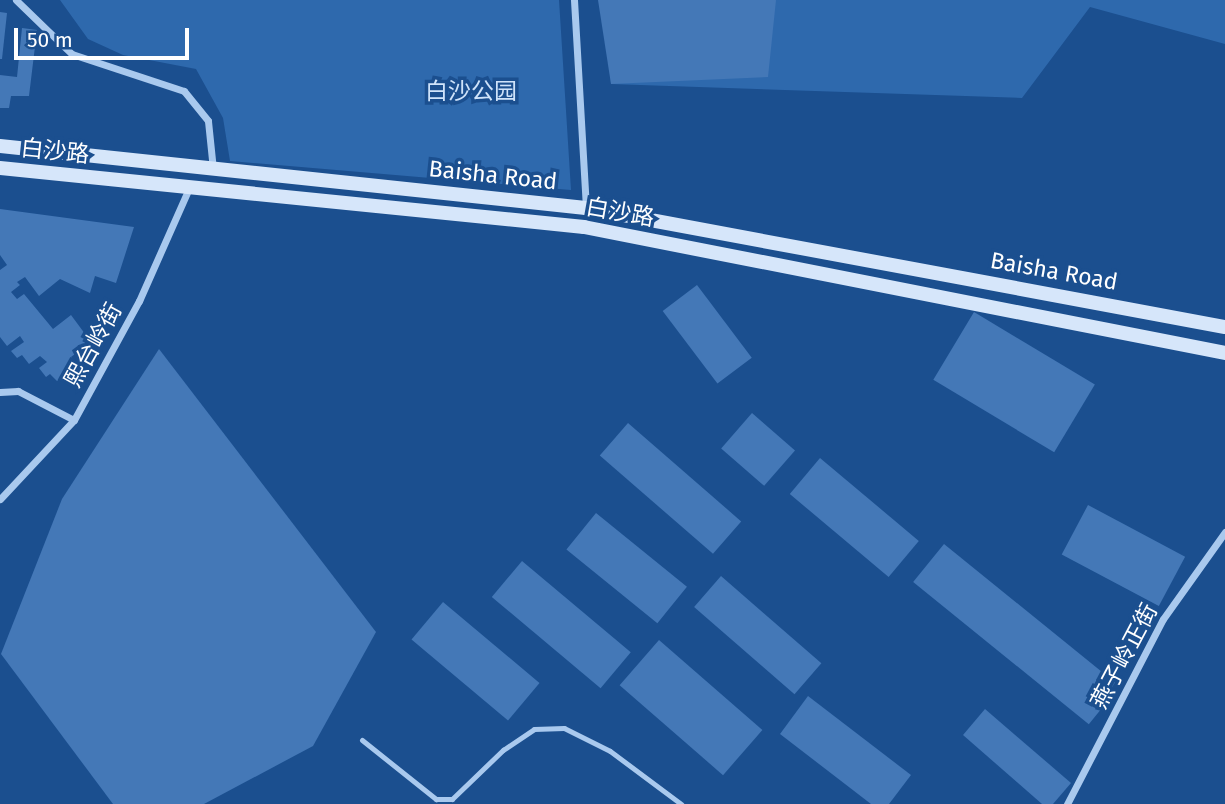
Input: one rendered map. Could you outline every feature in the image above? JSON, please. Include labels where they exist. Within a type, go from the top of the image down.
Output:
[{"type":"street","points":[[16,0],[72,54],[184,91],[208,121],[213,169]]},
{"type":"street","points":[[575,0],[586,208]]},
{"type":"street","name":"Baisha Road","points":[[0,146],[586,208],[1225,327]]},
{"type":"street","name":"白沙路","points":[[0,168],[584,228],[1225,353]]},
{"type":"street","name":"熙台岭街","points":[[0,499],[74,419],[139,301],[188,188]]},
{"type":"street","points":[[0,392],[18,391],[74,419]]},
{"type":"street","name":"燕子岭正街","points":[[1067,804],[1163,619],[1225,532]]},
{"type":"lane","points":[[362,740],[436,799],[452,799],[503,751],[534,729],[564,728],[610,751],[681,804]]},
{"type":"green space","name":"白沙公园","points":[[60,0],[559,0],[571,190],[230,161],[223,118],[196,69],[123,55],[88,39]]},
{"type":"green space","points":[[605,0],[1225,0],[1225,44],[1090,7],[1022,98],[611,84]]},
{"type":"building","points":[[598,0],[776,0],[768,77],[611,84]]},
{"type":"building","points":[[0,12],[7,13],[2,59],[0,59]]},
{"type":"building","points":[[22,28],[37,30],[29,96],[11,96],[9,108],[0,108],[0,75],[17,77]]},
{"type":"building","points":[[0,209],[134,227],[116,283],[95,276],[90,293],[60,279],[39,296],[25,277],[17,282],[20,285],[11,292],[17,299],[24,294],[53,329],[71,315],[91,342],[71,357],[77,365],[57,381],[50,374],[46,377],[39,368],[47,362],[40,356],[29,364],[22,355],[17,358],[11,351],[24,342],[20,336],[7,346],[0,337],[0,270],[7,265],[0,255]]},
{"type":"building","points":[[697,285],[752,358],[717,384],[663,311]]},
{"type":"building","points":[[974,312],[1095,385],[1054,452],[933,380]]},
{"type":"building","points":[[159,349],[376,632],[313,746],[204,804],[113,804],[1,654],[62,499]]},
{"type":"building","points":[[752,413],[795,450],[764,486],[721,448]]},
{"type":"building","points":[[628,423],[741,521],[713,554],[600,455]]},
{"type":"building","points":[[820,458],[919,541],[889,577],[790,494]]},
{"type":"building","points":[[1088,505],[1185,557],[1159,606],[1062,554]]},
{"type":"building","points":[[596,513],[687,587],[657,623],[566,550]]},
{"type":"building","points":[[944,544],[1120,686],[1089,724],[913,582]]},
{"type":"building","points":[[522,561],[631,652],[601,688],[492,597]]},
{"type":"building","points":[[721,576],[821,663],[794,694],[694,607]]},
{"type":"building","points":[[443,602],[540,683],[508,721],[412,640]]},
{"type":"building","points":[[659,640],[762,730],[723,775],[620,685]]},
{"type":"building","points":[[808,696],[911,775],[889,804],[871,804],[780,734]]},
{"type":"building","points":[[985,709],[1071,783],[1053,804],[1042,804],[963,735]]}]
